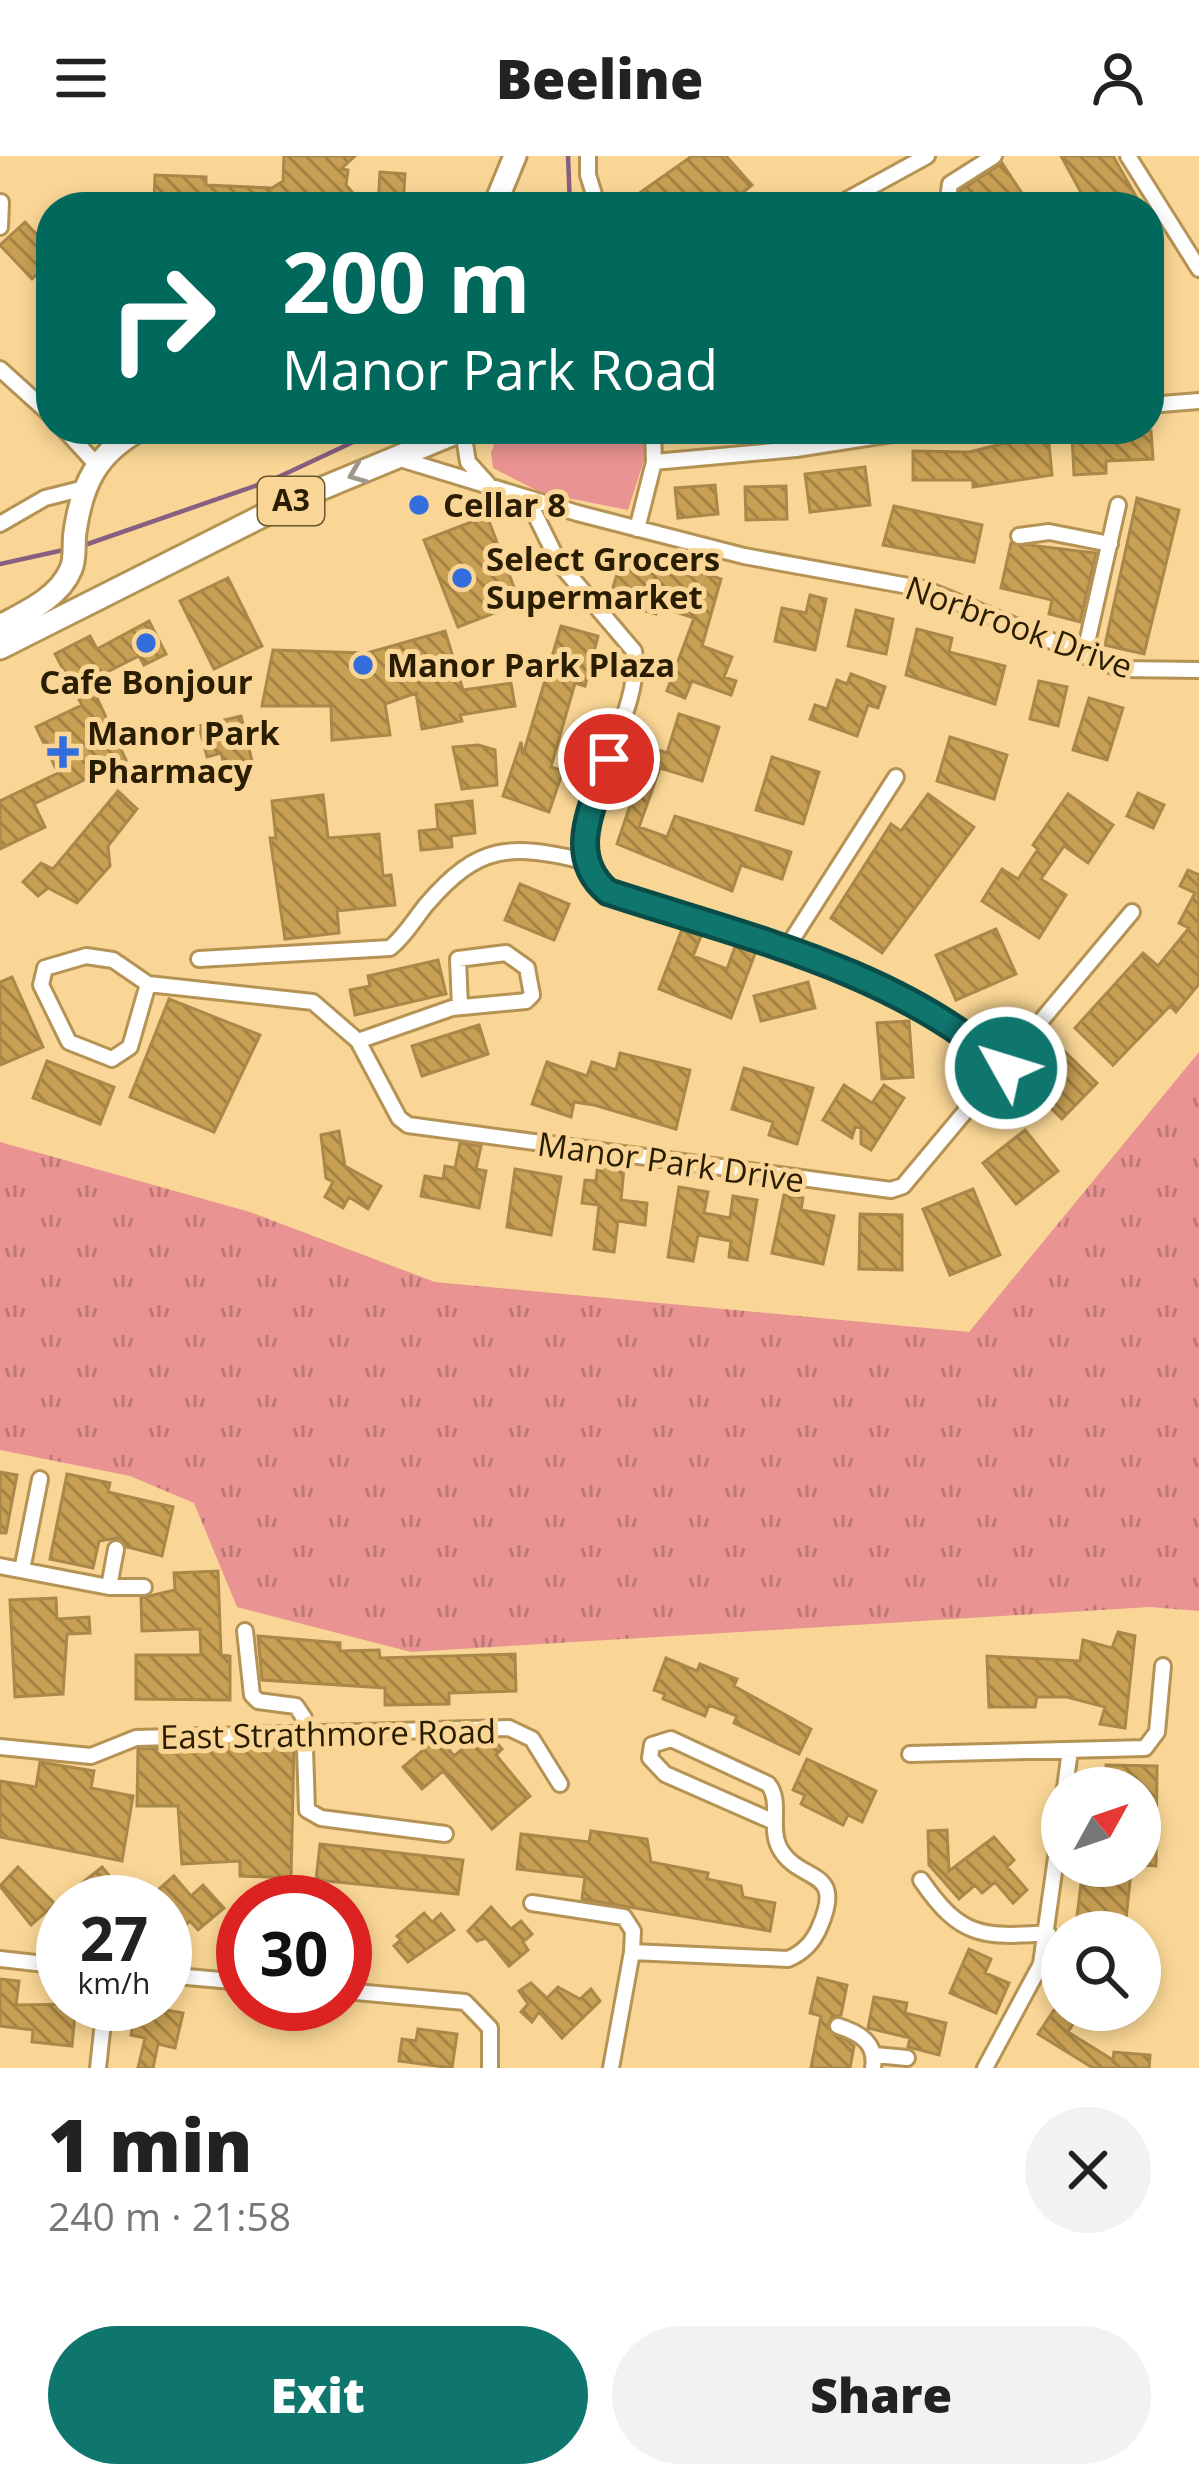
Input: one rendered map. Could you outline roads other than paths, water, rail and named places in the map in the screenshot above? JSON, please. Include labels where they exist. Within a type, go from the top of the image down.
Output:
[{"type":"main road","points":[[500,192],[514,156]]},
{"type":"main road","points":[[0,626],[52,595],[74,560],[75,530],[95,464],[121,444]]},
{"type":"main road","name":"A3","points":[[0,648],[294,500],[430,444]]},
{"type":"main road","points":[[74,560],[100,578],[294,500]]},
{"type":"street","points":[[589,156],[587,175],[593,192]]},
{"type":"street","points":[[861,192],[927,156]]},
{"type":"street","points":[[949,192],[950,184],[994,156]]},
{"type":"street","points":[[1128,156],[1151,192]]},
{"type":"street","points":[[0,226],[1,202]]},
{"type":"street","points":[[1164,213],[1199,269]]},
{"type":"street","points":[[0,369],[36,401]]},
{"type":"street","points":[[1164,404],[1199,401]]},
{"type":"street","points":[[77,444],[95,464]]},
{"type":"street","points":[[466,444],[468,462],[490,487]]},
{"type":"street","points":[[637,530],[654,462],[653,444]]},
{"type":"street","points":[[654,462],[828,444]]},
{"type":"street","name":"Norbrook Drive","points":[[397,458],[637,530],[744,556],[925,590],[1084,656],[1155,674],[1199,670]]},
{"type":"street","points":[[0,524],[45,498],[85,488]]},
{"type":"street","points":[[527,498],[559,563],[634,651],[634,684],[585,834],[585,861],[608,892],[875,984],[941,1018],[1006,1068]]},
{"type":"street","points":[[1084,656],[1118,505]]},
{"type":"street","points":[[1019,536],[1049,532],[1110,544]]},
{"type":"street","points":[[786,950],[896,777]]},
{"type":"street","points":[[200,959],[390,948],[438,892],[477,859],[507,848],[585,861]]},
{"type":"street","name":"Manor Park Drive","points":[[148,984],[313,1002],[358,1041],[399,1118],[408,1125],[880,1190],[903,1186],[1132,913]]},
{"type":"street","points":[[358,1041],[460,1007],[526,1001],[532,995],[527,968],[506,953],[458,959],[460,1007]]},
{"type":"street","points":[[86,956],[113,960],[148,984],[130,1047],[112,1059],[69,1042],[57,1026],[41,976],[45,968],[86,956]]},
{"type":"street","points":[[22,1570],[40,1479]]},
{"type":"street","points":[[109,1587],[116,1549]]},
{"type":"street","points":[[0,1566],[109,1587],[144,1587]]},
{"type":"street","points":[[245,1630],[252,1694],[258,1701],[296,1706],[304,1733],[304,1804],[313,1815],[445,1834]]},
{"type":"street","points":[[910,1754],[1145,1748],[1156,1732],[1162,1666]]},
{"type":"street","name":"East Strathmore Road","points":[[0,1747],[91,1756],[136,1738],[509,1728],[532,1739],[560,1784]]},
{"type":"street","points":[[632,1952],[788,1959],[818,1934],[828,1891],[781,1851],[772,1821],[775,1796],[768,1784],[671,1739],[652,1745],[650,1758],[665,1774],[772,1821]]},
{"type":"street","points":[[1068,1767],[1070,1750]]},
{"type":"street","points":[[920,1880],[961,1926],[1000,1936],[1041,1933]]},
{"type":"street","points":[[532,1903],[624,1917],[633,1931],[610,2068]]},
{"type":"street","points":[[0,1959],[36,1963]]},
{"type":"street","points":[[985,2068],[1041,1964]]},
{"type":"street","points":[[372,1993],[453,2000],[476,2008],[490,2028],[490,2068]]},
{"type":"street","points":[[838,2026],[865,2038],[874,2062],[907,2059]]},
{"type":"street","points":[[98,2068],[102,2031]]},
{"type":"waterway","points":[[568,156],[569,192]]},
{"type":"waterway","points":[[79,547],[272,480],[349,444]]},
{"type":"waterway","points":[[0,564],[68,549]]},
{"type":"place","name":"Cellar 8","points":[[419,505]]},
{"type":"place","name":"Select Grocers Supermarket","points":[[462,578]]},
{"type":"place","name":"Cafe Bonjour","points":[[146,643]]},
{"type":"place","name":"Manor Park Plaza","points":[[363,665]]},
{"type":"place","name":"Manor Park Pharmacy","points":[[63,752]]}]
